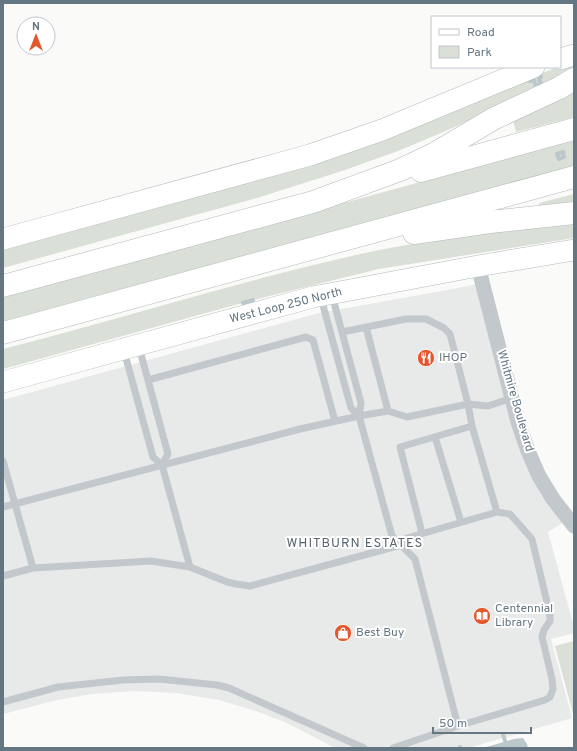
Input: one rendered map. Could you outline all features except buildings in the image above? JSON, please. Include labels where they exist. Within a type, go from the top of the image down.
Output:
[{"type":"highway","points":[[3,286],[331,196],[400,170],[434,154],[493,119],[559,88],[574,79]]},
{"type":"highway","points":[[331,196],[574,129]]},
{"type":"highway","points":[[254,265],[574,177]]},
{"type":"highway","points":[[3,333],[208,276],[254,265],[389,237],[490,222],[574,213]]},
{"type":"main road","points":[[561,59],[574,55]]},
{"type":"main road","points":[[3,238],[310,155],[382,130],[532,68]]},
{"type":"main road","name":"West Loop 250 North","points":[[3,382],[326,295],[478,266],[574,250]]},
{"type":"street","name":"Whitmire Boulevard","points":[[478,266],[518,422],[528,451],[539,476],[553,499],[574,526]]},
{"type":"lane","points":[[326,295],[342,332],[361,403],[359,416],[392,536],[415,559],[458,726]]},
{"type":"lane","points":[[326,295],[351,408],[359,416]]},
{"type":"lane","points":[[342,332],[406,319],[426,319],[444,328],[450,334],[468,404],[472,426],[498,512]]},
{"type":"lane","points":[[366,327],[388,411]]},
{"type":"lane","points":[[148,380],[306,337],[313,340],[335,421]]},
{"type":"lane","points":[[131,347],[148,380],[168,454],[162,465]]},
{"type":"lane","points":[[131,347],[153,457],[162,465],[190,567]]},
{"type":"lane","points":[[3,507],[335,421],[388,411],[407,417],[468,404],[488,406],[512,398]]},
{"type":"lane","points":[[422,533],[400,447],[472,426]]},
{"type":"lane","points":[[435,437],[460,522]]},
{"type":"lane","points":[[3,460],[33,568]]},
{"type":"lane","points":[[3,576],[33,568],[152,561],[190,567],[227,582],[250,586],[401,545],[407,538],[460,522],[498,512],[510,514],[532,539],[550,615],[550,621],[544,630],[542,637],[552,679],[553,689],[550,697],[545,700],[458,726],[393,748]]},
{"type":"lane","points":[[3,702],[58,687],[123,680],[159,679],[217,685],[229,688],[364,748]]},
{"type":"shaded area","points":[[483,283],[519,422],[569,519],[548,532],[574,627],[574,633],[551,639],[572,718],[468,748],[335,748],[287,723],[256,711],[219,700],[176,693],[134,691],[92,694],[57,700],[3,714],[3,400],[319,313]]},
{"type":"shaded area","points":[[523,738],[528,748],[483,748],[514,739]]},
{"type":"green space","points":[[574,61],[574,74],[398,151],[345,170],[257,198],[3,268],[3,247],[513,84],[555,68],[561,68],[561,66]]},
{"type":"green space","points":[[574,86],[574,117],[516,132],[512,116]]},
{"type":"green space","points":[[574,140],[574,166],[3,321],[3,296]]},
{"type":"green space","points":[[574,194],[574,208],[540,211],[539,203]]},
{"type":"green space","points":[[574,222],[574,238],[379,269],[253,300],[3,369],[3,349],[274,275],[365,253],[417,243]]},
{"type":"green space","points":[[574,641],[574,714],[573,714],[555,646]]},
{"type":"waterway","points":[[539,74],[541,77],[539,79],[541,84],[536,86],[534,80],[530,81],[528,78],[539,74]]},
{"type":"waterway","points":[[563,152],[564,157],[559,159],[557,154],[563,152]]},
{"type":"waterway","points":[[243,303],[253,300]]},
{"type":"waterway","points":[[503,734],[506,744]]},
{"type":"place","name":"IHOP","points":[[426,358]]},
{"type":"place","name":"Centennial Library","points":[[482,616]]},
{"type":"place","name":"Best Buy","points":[[343,633]]},
{"type":"district","name":"WHITBURN ESTATES","points":[[355,544]]}]
